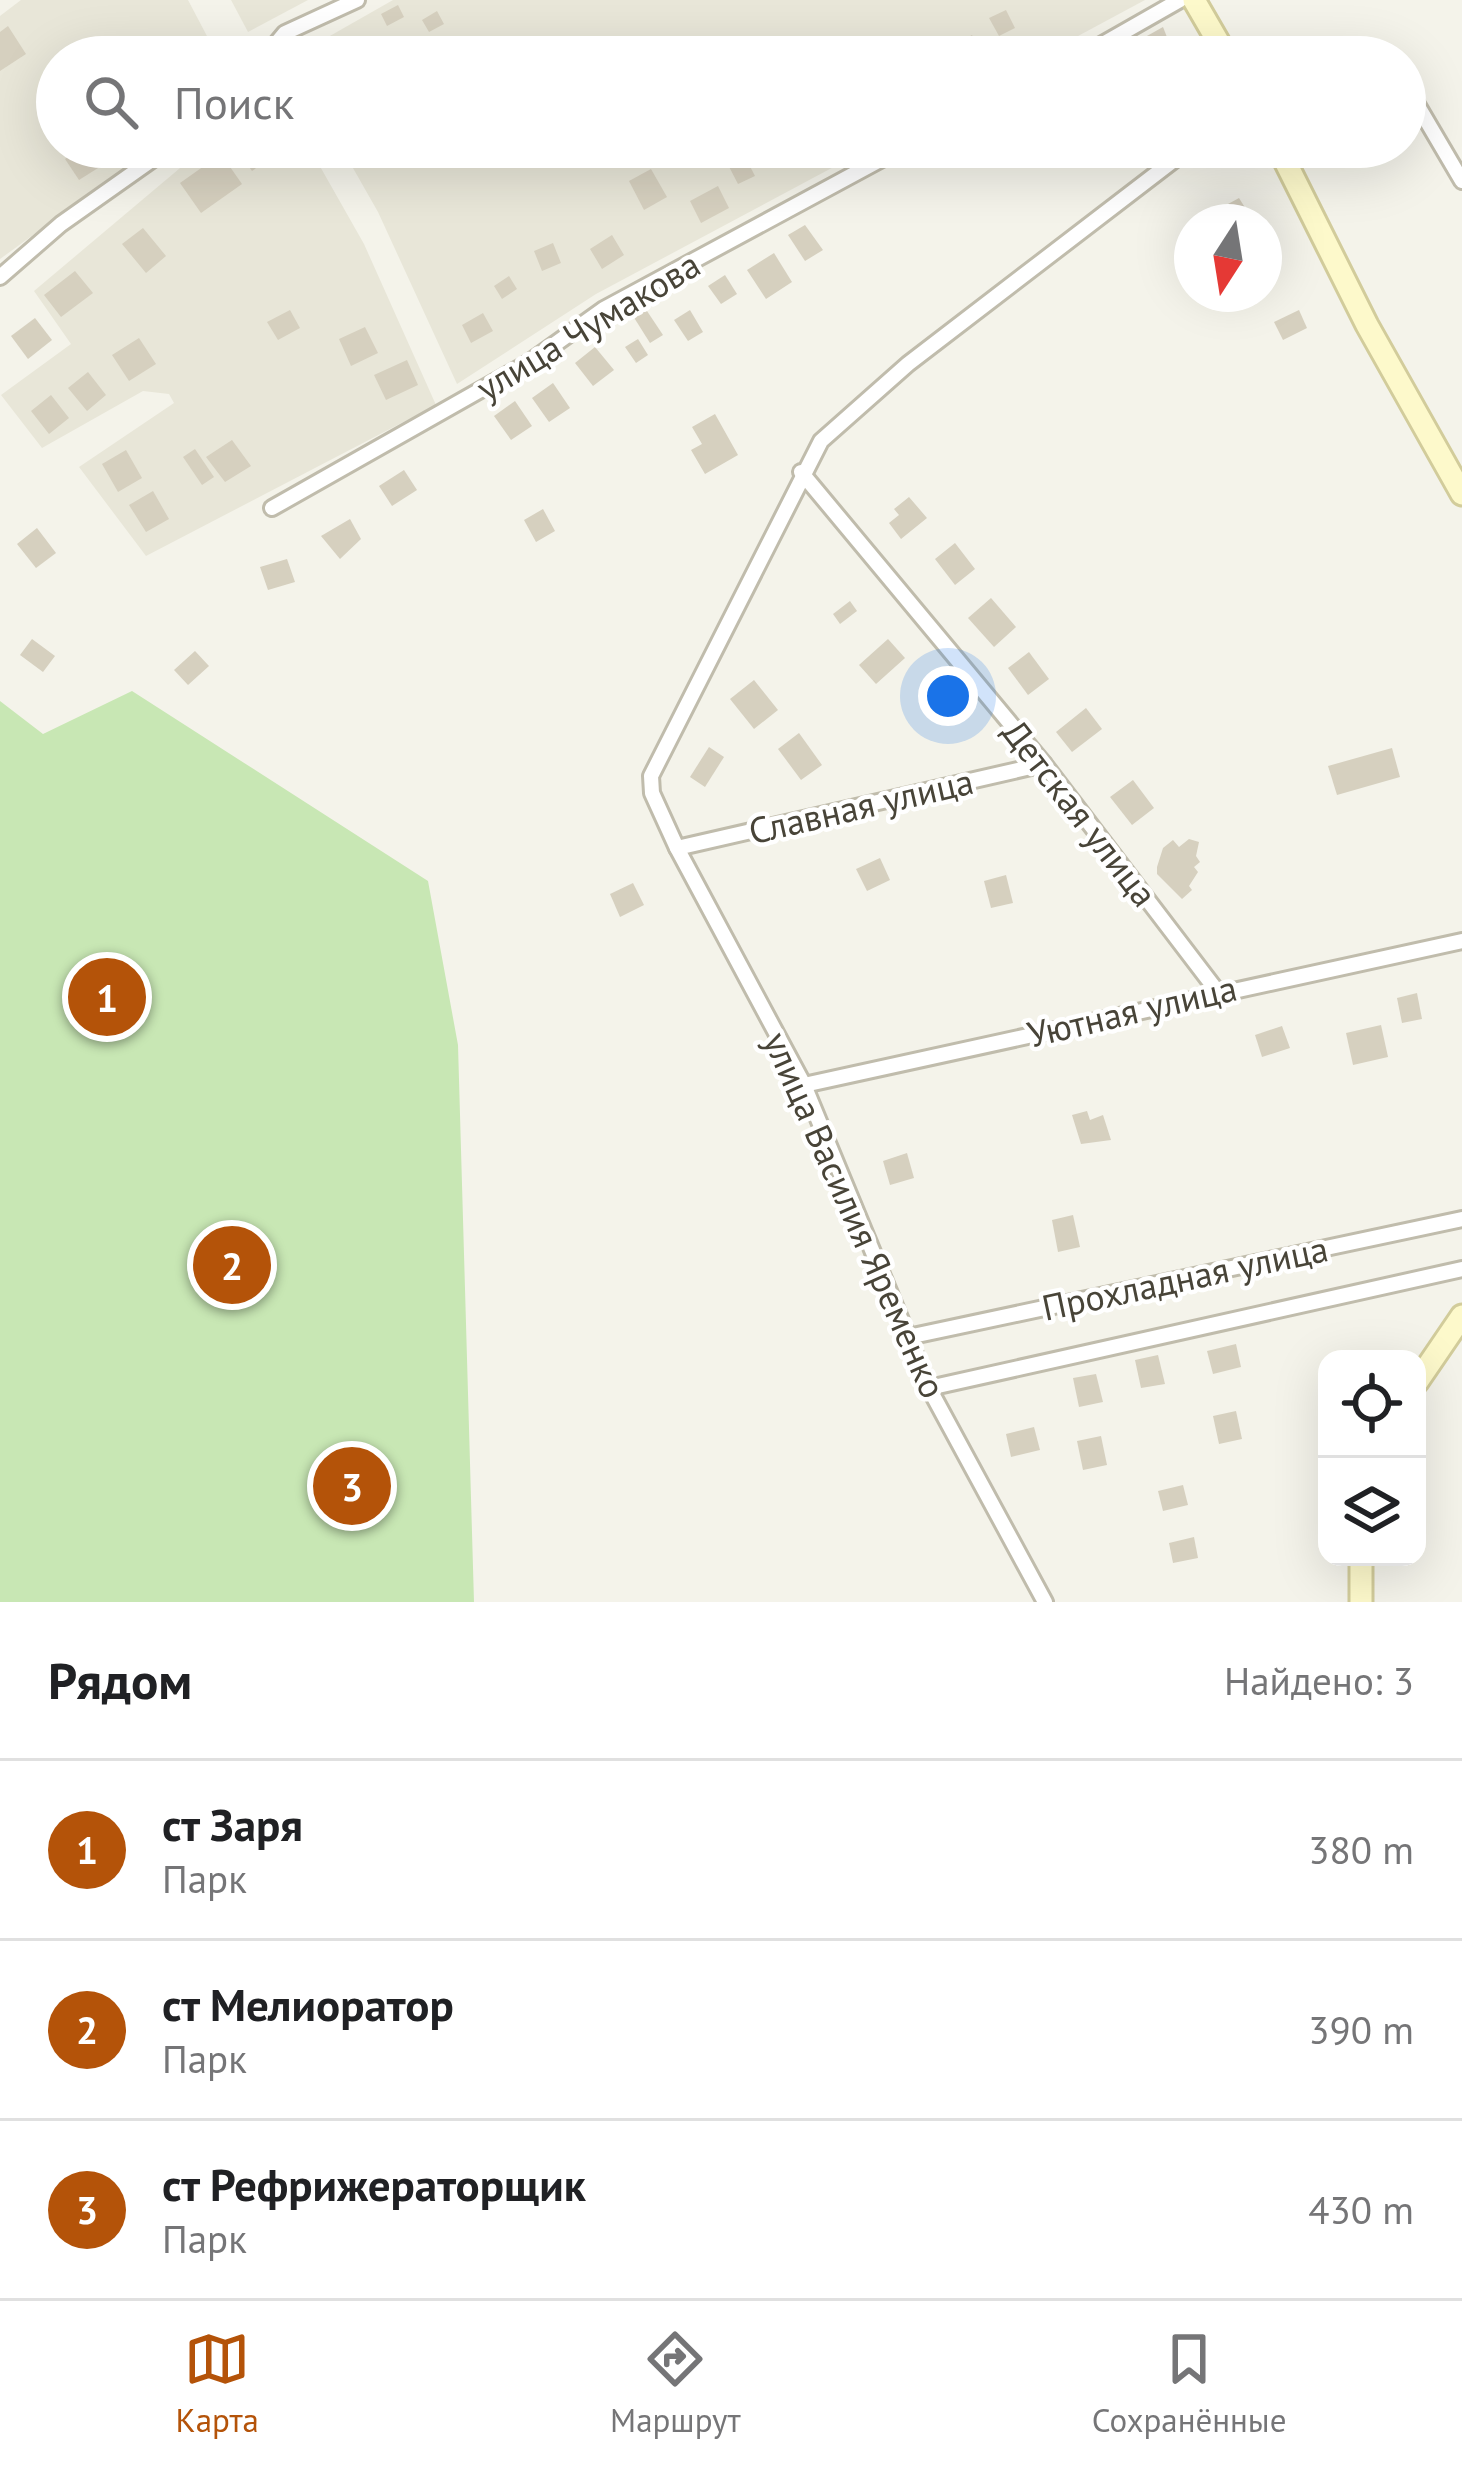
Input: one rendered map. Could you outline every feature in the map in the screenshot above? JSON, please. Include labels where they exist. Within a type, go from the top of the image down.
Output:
[{"type":"main road","points":[[1194,0],[1215,36]]},
{"type":"main road","points":[[1288,168],[1367,325],[1462,494]]},
{"type":"main road","points":[[1426,1369],[1462,1316]]},
{"type":"main road","points":[[1361,1566],[1361,1602]]},
{"type":"street","points":[[282,36],[357,0]]},
{"type":"street","points":[[1117,36],[1180,0]]},
{"type":"street","points":[[1426,120],[1462,181]]},
{"type":"street","points":[[0,277],[61,224],[140,168]]},
{"type":"street","name":"улица Чумакова","points":[[272,508],[530,362],[604,309],[865,168]]},
{"type":"street","points":[[801,472],[839,422],[908,364],[1164,168]]},
{"type":"street","name":"улица Василия Яременко","points":[[801,472],[656,760],[652,793],[804,1085],[929,1388],[1045,1602]]},
{"type":"street","name":"Детская улица","points":[[801,472],[1044,764],[1217,992]]},
{"type":"street","name":"Славная улица","points":[[677,848],[1044,764]]},
{"type":"street","name":"Уютная улица","points":[[804,1085],[1462,940]]},
{"type":"street","name":"Прохладная улица","points":[[908,1337],[1462,1219]]},
{"type":"street","points":[[929,1388],[1462,1269]]},
{"type":"shaded area","points":[[21,0],[188,0],[207,36],[36,36],[36,168],[125,168],[0,259],[0,16]]},
{"type":"shaded area","points":[[231,0],[308,0],[248,32]]},
{"type":"shaded area","points":[[393,0],[1145,0],[1078,36],[330,36]]},
{"type":"shaded area","points":[[180,168],[321,168],[364,244],[436,405],[146,556],[79,467],[174,403],[169,394],[143,391],[42,448],[1,395],[71,344],[34,291]]},
{"type":"shaded area","points":[[353,168],[832,168],[596,294],[457,384]]},
{"type":"green space","points":[[132,691],[428,881],[458,1045],[474,1602],[0,1602],[0,701],[43,734]]},
{"type":"building","points":[[398,5],[404,17],[387,26],[381,14]]},
{"type":"building","points":[[1006,10],[1015,28],[999,36],[989,18]]},
{"type":"building","points":[[437,11],[444,24],[429,32],[422,20]]},
{"type":"building","points":[[8,26],[26,54],[0,71],[0,32]]},
{"type":"building","points":[[71,168],[98,168],[79,180]]},
{"type":"building","points":[[201,168],[231,168],[242,184],[201,213],[180,183]]},
{"type":"building","points":[[730,168],[751,168],[755,176],[738,184]]},
{"type":"building","points":[[651,169],[667,197],[644,210],[629,181]]},
{"type":"building","points":[[718,186],[729,208],[701,223],[690,201]]},
{"type":"building","points":[[805,225],[823,250],[805,261],[788,235]]},
{"type":"building","points":[[143,228],[166,256],[146,273],[122,244]]},
{"type":"building","points":[[612,235],[624,255],[602,269],[590,249]]},
{"type":"building","points":[[553,243],[561,263],[542,271],[534,251]]},
{"type":"building","points":[[774,253],[792,282],[766,299],[747,270]]},
{"type":"building","points":[[75,271],[93,293],[61,317],[44,295]]},
{"type":"building","points":[[725,275],[737,294],[721,304],[708,286]]},
{"type":"building","points":[[509,276],[517,289],[502,299],[494,286]]},
{"type":"building","points":[[645,308],[663,335],[650,343],[633,316]]},
{"type":"building","points":[[290,310],[300,328],[278,340],[267,322]]},
{"type":"building","points":[[690,310],[703,332],[688,341],[674,320]]},
{"type":"building","points":[[1299,310],[1307,328],[1283,340],[1274,322]]},
{"type":"building","points":[[483,313],[493,331],[471,343],[462,325]]},
{"type":"building","points":[[35,318],[52,340],[28,359],[11,336]]},
{"type":"building","points":[[365,327],[378,353],[351,366],[339,339]]},
{"type":"building","points":[[139,338],[156,364],[129,381],[112,355]]},
{"type":"building","points":[[638,339],[648,355],[636,363],[625,347]]},
{"type":"building","points":[[595,347],[614,370],[593,386],[575,363]]},
{"type":"building","points":[[407,360],[418,385],[386,400],[374,375]]},
{"type":"building","points":[[88,372],[106,395],[87,411],[68,388]]},
{"type":"building","points":[[553,383],[570,408],[549,422],[532,398]]},
{"type":"building","points":[[51,395],[69,418],[49,434],[31,411]]},
{"type":"building","points":[[515,401],[532,426],[511,440],[494,416]]},
{"type":"building","points":[[715,414],[738,455],[705,474],[691,450],[702,444],[692,427]]},
{"type":"building","points":[[232,440],[251,466],[225,482],[206,457]]},
{"type":"building","points":[[195,449],[214,477],[202,485],[183,457]]},
{"type":"building","points":[[126,450],[142,478],[118,492],[102,464]]},
{"type":"building","points":[[404,470],[417,490],[392,506],[379,486]]},
{"type":"building","points":[[153,491],[169,519],[146,532],[129,505]]},
{"type":"building","points":[[909,497],[927,518],[901,539],[889,523],[899,515],[894,509]]},
{"type":"building","points":[[543,509],[555,531],[536,542],[524,520]]},
{"type":"building","points":[[350,519],[361,539],[340,559],[321,536]]},
{"type":"building","points":[[37,528],[56,553],[36,568],[17,544]]},
{"type":"building","points":[[955,543],[975,569],[955,585],[935,559]]},
{"type":"building","points":[[287,559],[295,582],[268,590],[260,567]]},
{"type":"building","points":[[991,598],[1016,627],[994,647],[968,618]]},
{"type":"building","points":[[850,601],[857,611],[840,624],[833,614]]},
{"type":"building","points":[[32,639],[55,656],[43,672],[20,655]]},
{"type":"building","points":[[888,639],[905,658],[876,684],[859,665]]},
{"type":"building","points":[[195,651],[209,666],[188,685],[174,670]]},
{"type":"building","points":[[1029,652],[1049,679],[1028,695],[1008,668]]},
{"type":"building","points":[[754,680],[778,710],[754,729],[730,699]]},
{"type":"building","points":[[1086,708],[1102,729],[1072,752],[1056,732]]},
{"type":"building","points":[[799,733],[822,765],[801,780],[778,749]]},
{"type":"building","points":[[709,747],[724,757],[705,787],[690,777]]},
{"type":"building","points":[[1392,748],[1400,777],[1337,795],[1328,766]]},
{"type":"building","points":[[1133,780],[1154,808],[1132,825],[1110,797]]},
{"type":"building","points":[[1189,839],[1199,842],[1196,856],[1200,862],[1194,867],[1198,872],[1189,886],[1192,890],[1182,899],[1157,874],[1157,867],[1163,848],[1173,840],[1179,847]]},
{"type":"building","points":[[880,858],[890,880],[867,891],[856,869]]},
{"type":"building","points":[[1006,875],[1013,903],[991,908],[984,881]]},
{"type":"building","points":[[633,883],[644,905],[620,917],[610,894]]},
{"type":"building","points":[[1417,993],[1422,1019],[1402,1023],[1397,998]]},
{"type":"building","points":[[1381,1025],[1388,1057],[1353,1065],[1346,1033]]},
{"type":"building","points":[[1282,1026],[1290,1048],[1262,1057],[1255,1035]]},
{"type":"building","points":[[1087,1111],[1090,1120],[1103,1115],[1111,1140],[1081,1144],[1072,1115]]},
{"type":"building","points":[[907,1153],[914,1178],[890,1185],[883,1161]]},
{"type":"building","points":[[1073,1215],[1080,1247],[1058,1252],[1052,1220]]},
{"type":"building","points":[[1236,1344],[1241,1367],[1213,1374],[1207,1351]]},
{"type":"building","points":[[1158,1355],[1165,1384],[1141,1388],[1135,1360]]},
{"type":"building","points":[[1096,1374],[1103,1402],[1079,1407],[1073,1378]]},
{"type":"building","points":[[1236,1411],[1242,1439],[1219,1444],[1213,1416]]},
{"type":"building","points":[[1034,1427],[1040,1450],[1011,1457],[1006,1434]]},
{"type":"building","points":[[1101,1436],[1107,1465],[1083,1470],[1077,1441]]},
{"type":"building","points":[[1183,1485],[1188,1505],[1163,1511],[1158,1491]]},
{"type":"building","points":[[1194,1537],[1198,1558],[1173,1563],[1169,1543]]},
{"type":"place","name":"ст Заря","points":[[107,997]]},
{"type":"place","name":"ст Мелиоратор","points":[[232,1265]]},
{"type":"place","name":"ст Рефрижераторщик","points":[[352,1486]]}]
